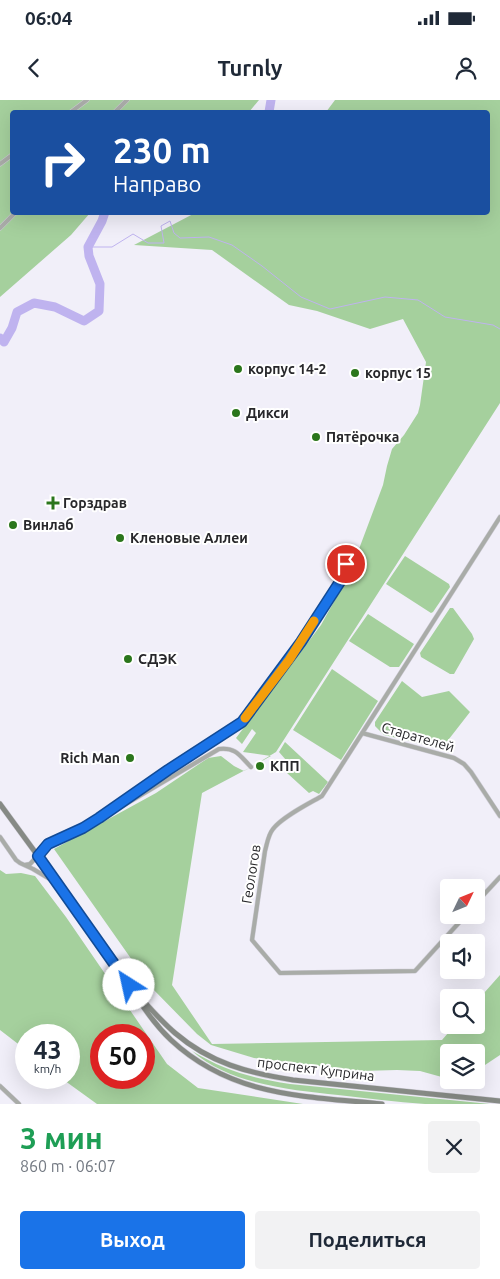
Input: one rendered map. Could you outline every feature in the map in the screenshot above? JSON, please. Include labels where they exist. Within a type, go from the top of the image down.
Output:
[{"type":"main road","name":"проспект Куприна","points":[[0,804],[152,1019],[187,1054],[201,1064],[226,1077],[258,1088],[285,1094],[382,1104]]},
{"type":"main road","name":"проспект Куприна","points":[[129,985],[158,1017],[181,1038],[215,1060],[241,1070],[264,1076],[293,1080],[500,1101]]},
{"type":"street","points":[[74,110],[87,100]]},
{"type":"street","points":[[117,110],[127,100]]},
{"type":"street","points":[[0,228],[13,215]]},
{"type":"street","name":"Геологов","points":[[458,924],[416,971],[280,973],[252,940],[265,851],[273,829],[281,821],[322,796],[500,517]]},
{"type":"street","points":[[25,865],[30,864],[48,844],[83,828],[242,722],[301,642],[345,574],[346,564]]},
{"type":"street","name":"Старателей","points":[[362,733],[454,758],[464,764],[500,816]]},
{"type":"street","points":[[117,805],[119,808],[123,806],[219,749],[228,748],[234,750],[251,767]]},
{"type":"street","points":[[0,837],[16,860],[56,882]]},
{"type":"street","points":[[485,893],[500,877]]},
{"type":"street","points":[[0,1086],[19,1104]]},
{"type":"green space","points":[[0,100],[259,100],[251,110],[10,110],[10,215],[88,215],[71,235],[0,297]]},
{"type":"green space","points":[[335,100],[500,100],[500,403],[276,752],[270,756],[243,752],[256,733],[252,729],[242,744],[236,738],[321,625],[350,573],[383,485],[392,449],[404,435],[418,413],[426,362],[403,319],[370,329],[317,311],[289,305],[212,250],[134,245],[191,215],[490,215],[490,110],[328,110]]},
{"type":"green space","points":[[405,556],[449,584],[450,587],[431,613],[386,584]]},
{"type":"green space","points":[[450,608],[453,608],[474,639],[454,674],[450,674],[421,657],[420,653]]},
{"type":"green space","points":[[368,614],[414,644],[399,667],[390,667],[349,641]]},
{"type":"green space","points":[[332,669],[378,701],[341,760],[293,730]]},
{"type":"green space","points":[[402,681],[422,697],[449,691],[470,712],[442,748],[384,735],[375,726],[375,722]]},
{"type":"green space","points":[[285,742],[328,782],[319,794],[313,791],[309,793],[287,773],[293,768],[279,752]]},
{"type":"green space","points":[[221,756],[244,771],[202,793],[172,985],[212,1044],[442,1040],[447,1034],[485,1034],[485,992],[500,975],[500,1055],[485,1065],[485,1044],[440,1044],[440,1077],[420,1071],[360,1071],[254,1058],[211,1045],[197,1034],[151,987],[54,849],[156,793],[208,758]]},
{"type":"green space","points":[[0,870],[6,874],[21,873],[35,876],[66,917],[140,1024],[90,1024],[90,1089],[155,1089],[155,1047],[167,1064],[198,1088],[303,1104],[97,1104],[76,1089],[80,1089],[80,1024],[15,1024],[15,1042],[0,1030]]},
{"type":"green space","points":[[192,1051],[227,1069],[276,1082],[490,1104],[425,1104],[280,1088],[261,1084],[224,1071]]},
{"type":"waterway","points":[[269,110],[271,100]]},
{"type":"waterway","points":[[0,338],[4,342],[12,328],[17,312],[34,303],[55,307],[84,321],[99,311],[100,284],[89,256],[88,247],[104,215]]},
{"type":"waterway","points":[[88,247],[112,247],[133,234],[148,243],[164,243],[161,226],[170,221],[174,233],[180,238],[209,237],[232,245],[301,297],[330,309],[385,297],[418,300],[445,317],[493,325],[500,329]]},
{"type":"slow traffic","points":[[245,718],[289,660],[314,621]]},
{"type":"place","name":"корпус 14-2","points":[[238,369]]},
{"type":"place","name":"корпус 15","points":[[355,373]]},
{"type":"place","name":"Дикси","points":[[236,413]]},
{"type":"place","name":"Пятёрочка","points":[[316,437]]},
{"type":"place","name":"Горздрав","points":[[53,503]]},
{"type":"place","name":"Винлаб","points":[[13,525]]},
{"type":"place","name":"Кленовые Аллеи","points":[[120,538]]},
{"type":"place","name":"СДЭК","points":[[128,659]]},
{"type":"place","name":"Rich Man","points":[[130,758]]},
{"type":"place","name":"КПП","points":[[260,766]]},
{"type":"route","points":[[129,985],[38,856],[48,844],[83,828],[99,818],[242,722],[301,642],[345,574],[346,564]]}]
